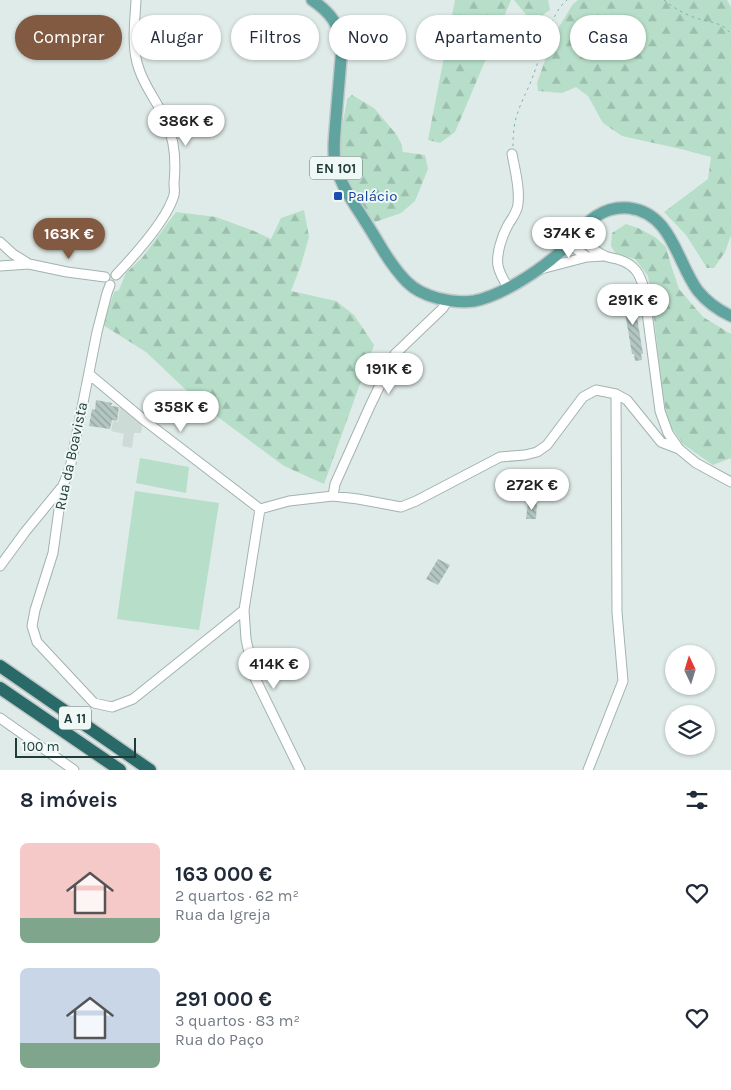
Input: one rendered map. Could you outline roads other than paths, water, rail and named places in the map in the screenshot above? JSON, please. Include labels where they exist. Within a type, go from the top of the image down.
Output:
[{"type":"highway","name":"A 11","points":[[0,666],[150,770]]},
{"type":"highway","name":"A 11","points":[[0,688],[120,770]]},
{"type":"main road","name":"EN 101","points":[[312,0],[325,9],[334,21],[340,34],[342,47],[334,146],[336,166],[342,184],[393,266],[408,283],[427,295],[447,301],[475,301],[493,295],[530,276],[558,253],[589,221],[599,214],[610,210],[629,208],[654,218],[667,231],[689,277],[699,292],[719,310],[731,316]]},
{"type":"street","points":[[116,275],[166,214],[174,194],[176,166],[167,122],[139,69],[135,52],[136,0]]},
{"type":"street","points":[[508,287],[501,276],[498,260],[503,237],[518,203],[512,154]]},
{"type":"street","points":[[573,238],[605,256],[631,265],[641,276],[660,411],[668,433],[679,449],[696,463],[731,482]]},
{"type":"street","points":[[573,238],[576,249],[587,258]]},
{"type":"street","points":[[0,242],[13,254],[29,264]]},
{"type":"street","points":[[539,269],[587,258],[605,256]]},
{"type":"street","points":[[0,266],[29,264],[105,277],[111,273],[116,275]]},
{"type":"street","points":[[105,277],[106,284],[114,285],[118,280],[116,275]]},
{"type":"street","name":"Rua da Boavista","points":[[110,285],[97,332],[70,468],[62,488],[53,553],[35,610],[32,626],[37,642],[94,703],[112,707],[133,699],[244,610]]},
{"type":"street","points":[[333,496],[335,484],[395,354],[443,308],[447,301]]},
{"type":"street","points":[[89,374],[144,420],[260,509]]},
{"type":"street","points":[[260,509],[289,501],[333,496],[401,507],[500,457],[537,452],[547,444],[583,397],[596,390],[616,394],[627,400],[661,442],[679,449]]},
{"type":"street","points":[[588,770],[623,681],[617,612],[616,394]]},
{"type":"street","points":[[0,566],[25,532],[62,488]]},
{"type":"street","points":[[260,509],[244,610],[246,639],[254,676],[300,770]]},
{"type":"street","points":[[0,718],[74,770]]},
{"type":"place","name":"Palácio","points":[[338,196]]}]
